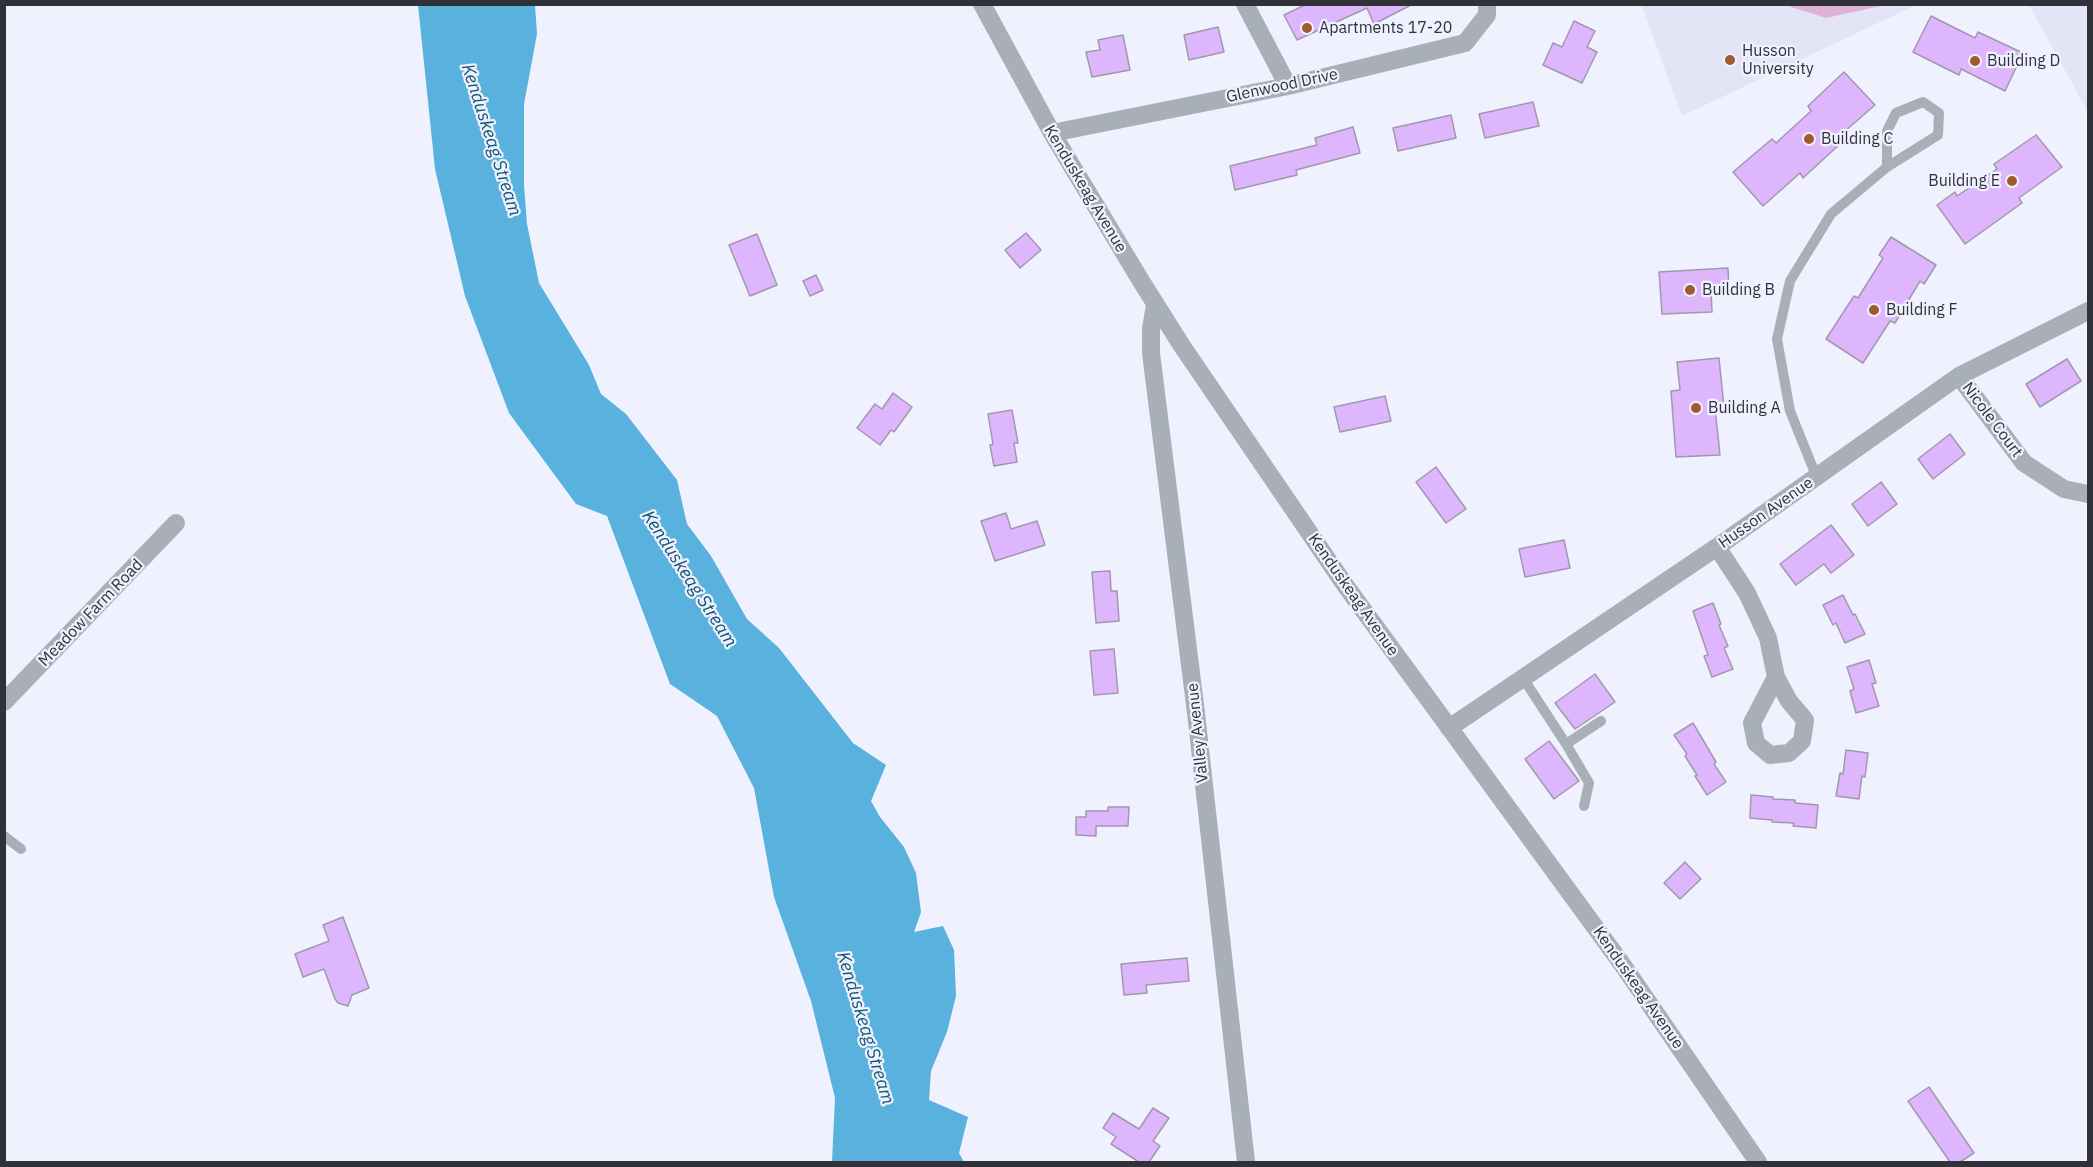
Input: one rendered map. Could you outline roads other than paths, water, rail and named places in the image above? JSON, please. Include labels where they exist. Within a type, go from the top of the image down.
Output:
[{"type":"street","name":"Kenduskeag Avenue","points":[[982,4],[1052,133],[1155,304],[1345,585],[1622,964],[1758,1162]]},
{"type":"street","points":[[1245,4],[1288,86]]},
{"type":"street","name":"Glenwood Drive","points":[[1052,133],[1288,86],[1466,44],[1487,15],[1487,4]]},
{"type":"street","name":"Valley Avenue","points":[[1155,304],[1150,328],[1151,353],[1195,701],[1246,1162]]},
{"type":"street","name":"Husson Avenue","points":[[1449,728],[1817,478],[1959,376],[2088,311]]},
{"type":"street","name":"Nicole Court","points":[[1959,376],[2024,463],[2064,489],[2088,494]]},
{"type":"street","name":"Meadow Farm Road","points":[[4,702],[176,523]]},
{"type":"street","points":[[1717,547],[1747,593],[1768,638],[1776,677]]},
{"type":"lane","points":[[1817,478],[1790,411],[1777,339],[1790,280],[1832,214],[1887,167],[1938,135],[1939,113],[1923,102],[1896,113],[1887,131],[1887,167]]},
{"type":"lane","points":[[1522,678],[1589,783],[1584,806]]},
{"type":"lane","points":[[1566,744],[1601,721]]},
{"type":"lane","points":[[4,836],[21,849]]},
{"type":"water","name":"Kenduskeag Stream","points":[[418,5],[535,5],[537,34],[524,104],[524,185],[527,224],[539,283],[589,365],[601,394],[626,414],[677,480],[687,524],[711,556],[747,619],[779,648],[853,743],[886,765],[871,801],[880,817],[904,847],[916,873],[921,912],[914,932],[943,926],[954,950],[956,996],[947,1032],[931,1071],[929,1100],[968,1117],[959,1153],[964,1162],[832,1162],[835,1098],[811,1001],[774,897],[754,788],[717,716],[670,684],[607,516],[576,504],[509,413],[465,296],[435,169]]},
{"type":"place","name":"Apartments 17-20","points":[[1307,28]]},
{"type":"place","name":"Husson University","points":[[1730,60]]},
{"type":"place","name":"Building D","points":[[1975,61]]},
{"type":"place","name":"Building C","points":[[1809,139]]},
{"type":"place","name":"Building E","points":[[2012,181]]},
{"type":"place","name":"Building B","points":[[1690,290]]},
{"type":"place","name":"Building F","points":[[1874,310]]},
{"type":"place","name":"Building A","points":[[1696,408]]}]
